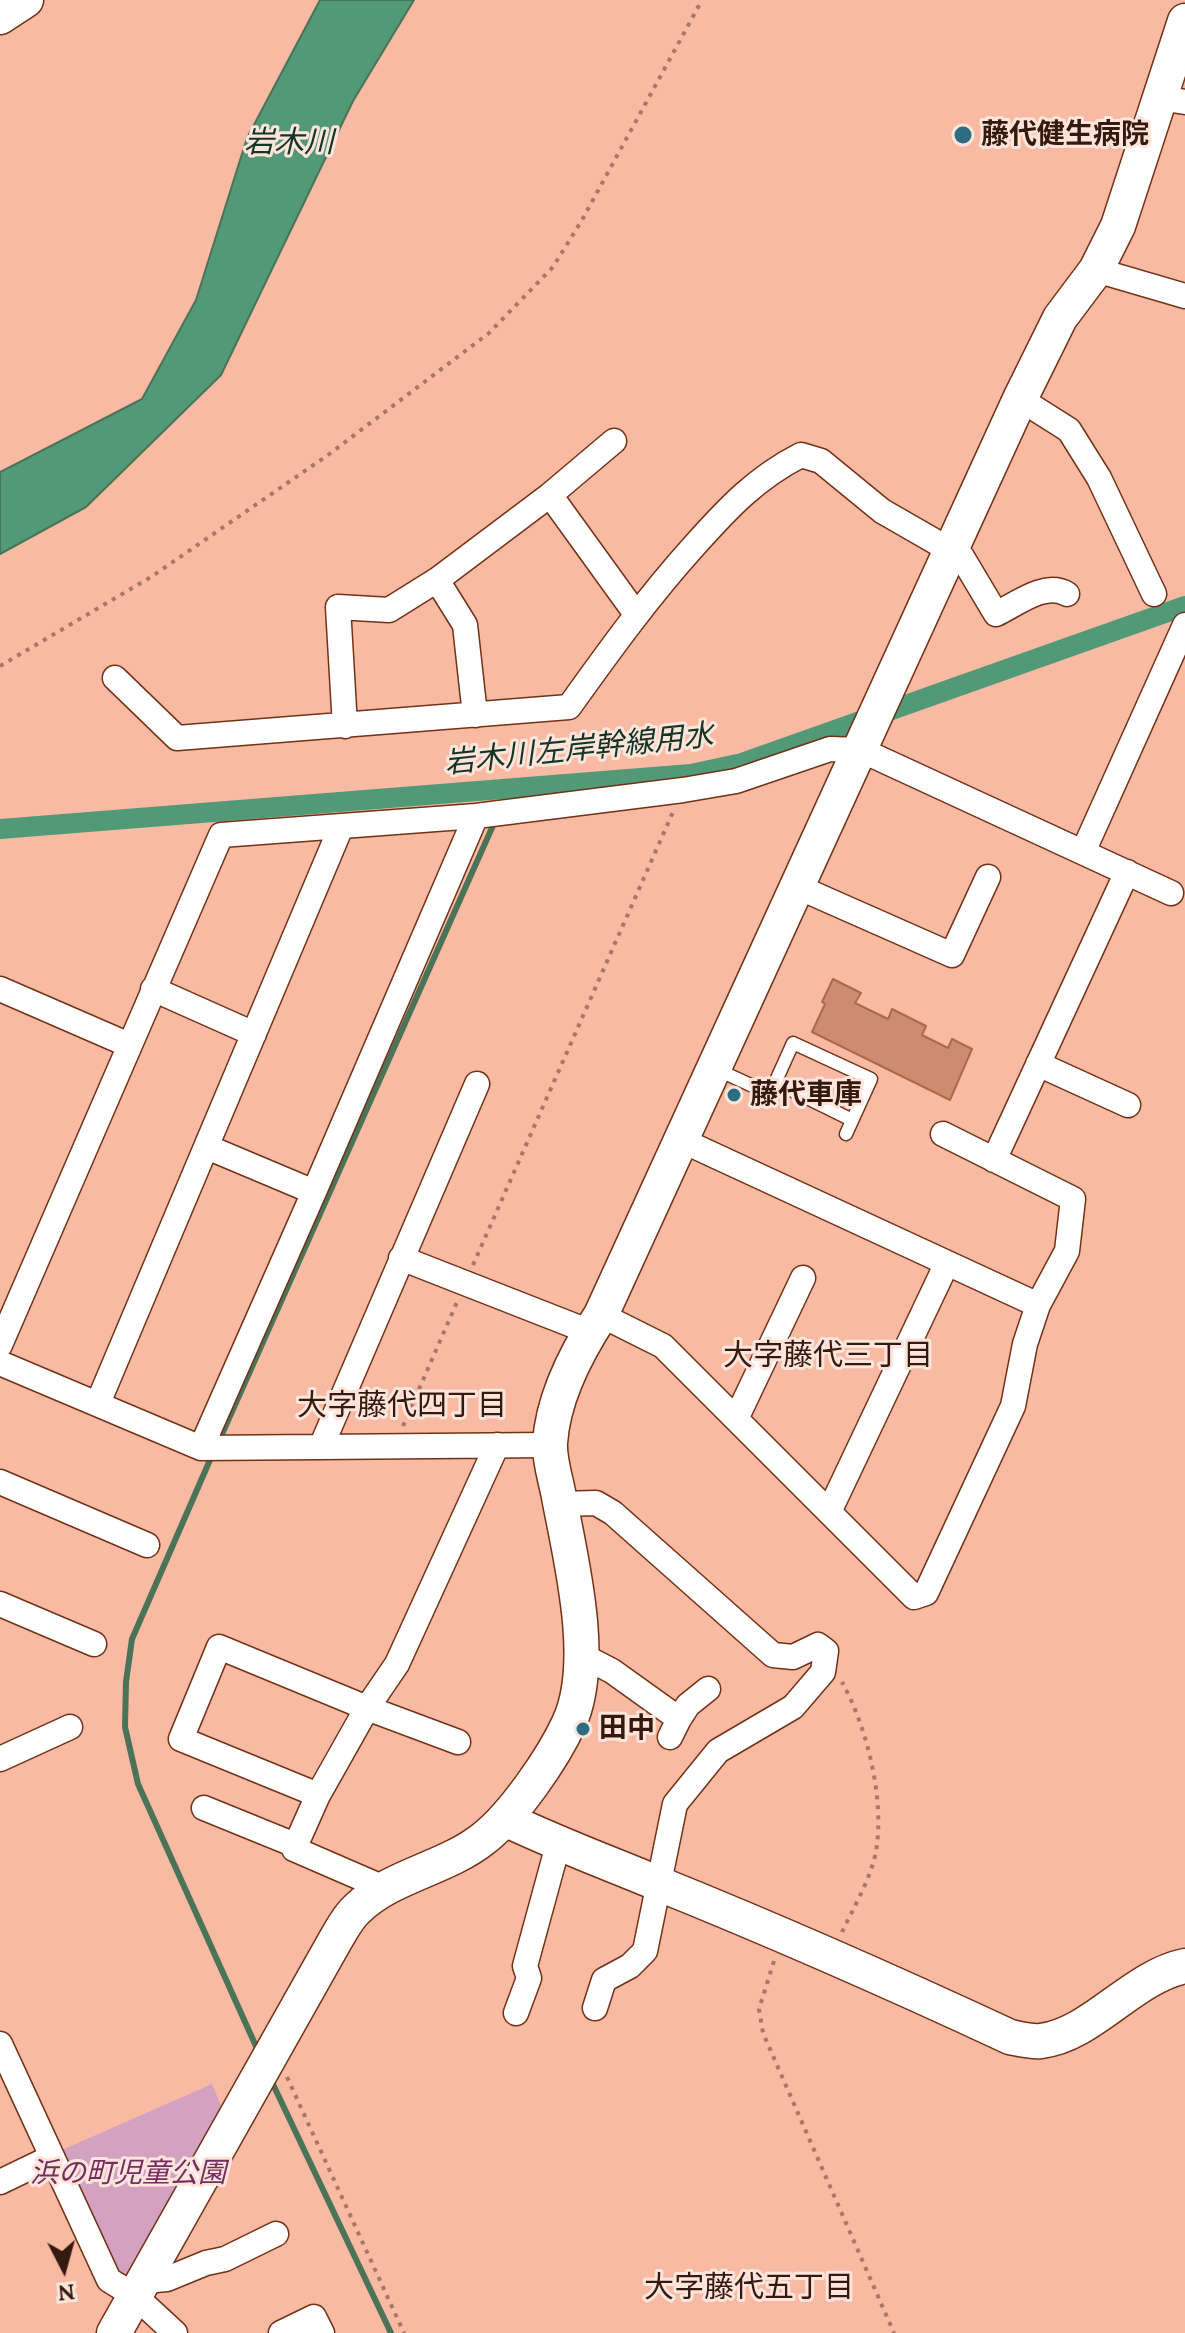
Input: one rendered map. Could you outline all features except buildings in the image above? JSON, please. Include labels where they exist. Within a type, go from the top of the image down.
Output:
[{"type":"street","points":[[0,17],[26,0]]},
{"type":"street","points":[[114,2333],[355,1910],[384,1888],[456,1856],[483,1840],[505,1819],[540,1772],[569,1724],[577,1702],[581,1655],[578,1593],[549,1445],[559,1395],[681,1140],[1020,399],[1060,318],[1096,270],[1118,226],[1172,100],[1185,21]]},
{"type":"street","points":[[1096,270],[1185,296]]},
{"type":"street","points":[[1020,399],[1069,430],[1099,478],[1154,594]]},
{"type":"street","points":[[345,726],[338,607],[389,610],[437,580],[550,495],[614,441]]},
{"type":"street","points":[[115,678],[177,738],[569,707],[653,591],[734,500],[774,469],[801,455],[821,461],[882,511],[962,557],[996,614],[1048,589],[1060,589],[1067,594]]},
{"type":"street","points":[[550,495],[636,614]]},
{"type":"street","points":[[437,580],[465,625],[475,715]]},
{"type":"street","points":[[1083,852],[1185,625]]},
{"type":"street","points":[[0,1345],[221,835],[476,816],[683,790],[736,781],[830,749],[872,725]]},
{"type":"street","points":[[872,725],[1083,852],[1171,893]]},
{"type":"street","points":[[212,1448],[314,1192],[476,816]]},
{"type":"street","points":[[98,1403],[341,827]]},
{"type":"street","points":[[994,1160],[1127,872]]},
{"type":"street","points":[[798,887],[952,955],[988,877]]},
{"type":"street","points":[[0,989],[129,1045]]},
{"type":"street","points":[[153,989],[254,1034]]},
{"type":"street","points":[[1038,1064],[1113,1106]]},
{"type":"street","points":[[321,1447],[477,1084]]},
{"type":"street","points":[[401,1258],[465,1283],[663,1346],[914,1597],[926,1593],[1013,1406],[1025,1344],[1038,1305],[1067,1251],[1073,1199],[943,1134]]},
{"type":"street","points":[[681,1140],[1038,1305]]},
{"type":"street","points":[[207,1147],[314,1192]]},
{"type":"street","points":[[829,1512],[947,1263]]},
{"type":"street","points":[[736,1419],[803,1278]]},
{"type":"street","points":[[0,1363],[212,1448],[549,1445]]},
{"type":"street","points":[[384,1888],[294,1849],[295,1845],[318,1795],[367,1708],[397,1664],[497,1445]]},
{"type":"street","points":[[0,1482],[147,1545]]},
{"type":"street","points":[[560,1504],[596,1503],[613,1513],[773,1655],[793,1657],[818,1645],[826,1651],[823,1672],[793,1707],[718,1751],[675,1804],[645,1951],[630,1966],[604,1980],[595,2008]]},
{"type":"street","points":[[0,1604],[94,1644]]},
{"type":"street","points":[[318,1795],[181,1739],[219,1647],[458,1742]]},
{"type":"street","points":[[581,1655],[612,1671],[674,1728],[688,1705],[708,1689]]},
{"type":"street","points":[[0,1759],[70,1727]]},
{"type":"street","points":[[204,1808],[295,1845]]},
{"type":"street","points":[[505,1819],[558,1845],[782,1936],[1010,2037],[1039,2042],[1067,2034],[1164,1970],[1185,1966]]},
{"type":"street","points":[[516,2013],[529,1978],[525,1966],[558,1845]]},
{"type":"street","points":[[0,2044],[8,2083],[52,2157],[109,2280],[139,2288],[225,2259],[276,2234]]},
{"type":"street","points":[[0,2182],[52,2157]]},
{"type":"street","points":[[139,2288],[175,2333]]},
{"type":"street","points":[[281,2333],[314,2317],[322,2333]]},
{"type":"lane","points":[[714,1068],[770,1094],[793,1043],[871,1079],[846,1134]]},
{"type":"lane","points":[[775,1082],[852,1120]]},
{"type":"path","points":[[0,666],[151,577],[328,455],[489,333],[553,267],[582,220],[702,0]]},
{"type":"path","points":[[394,1446],[683,790]]},
{"type":"path","points":[[826,1651],[852,1700],[867,1742],[877,1808],[876,1853],[831,1957]]},
{"type":"path","points":[[782,1936],[759,2009],[763,2033],[894,2333]]},
{"type":"path","points":[[266,2065],[282,2066],[404,2333]]},
{"type":"green space","name":"浜の町児童公園","points":[[212,2084],[223,2110],[125,2278],[115,2267],[62,2150]]},
{"type":"water","name":"岩木川","points":[[320,0],[414,0],[353,101],[221,375],[86,507],[0,554],[0,472],[142,399],[196,300],[247,138]]},
{"type":"waterway","name":"岩木川左岸幹線用水","points":[[0,829],[691,774],[742,763],[1185,606]]},
{"type":"waterway","points":[[218,1443],[495,821]]},
{"type":"waterway","points":[[213,1453],[132,1639],[126,1682],[125,1727],[138,1784],[259,2053]]},
{"type":"waterway","points":[[270,2078],[391,2333]]},
{"type":"place","name":"藤代健生病院","points":[[963,135]]},
{"type":"place","name":"藤代車庫","points":[[734,1095]]},
{"type":"place","name":"田中","points":[[583,1729]]},
{"type":"district","name":"大字藤代三丁目","points":[[828,1356]]},
{"type":"district","name":"大字藤代四丁目","points":[[402,1406]]},
{"type":"district","name":"大字藤代五丁目","points":[[749,2288]]}]
